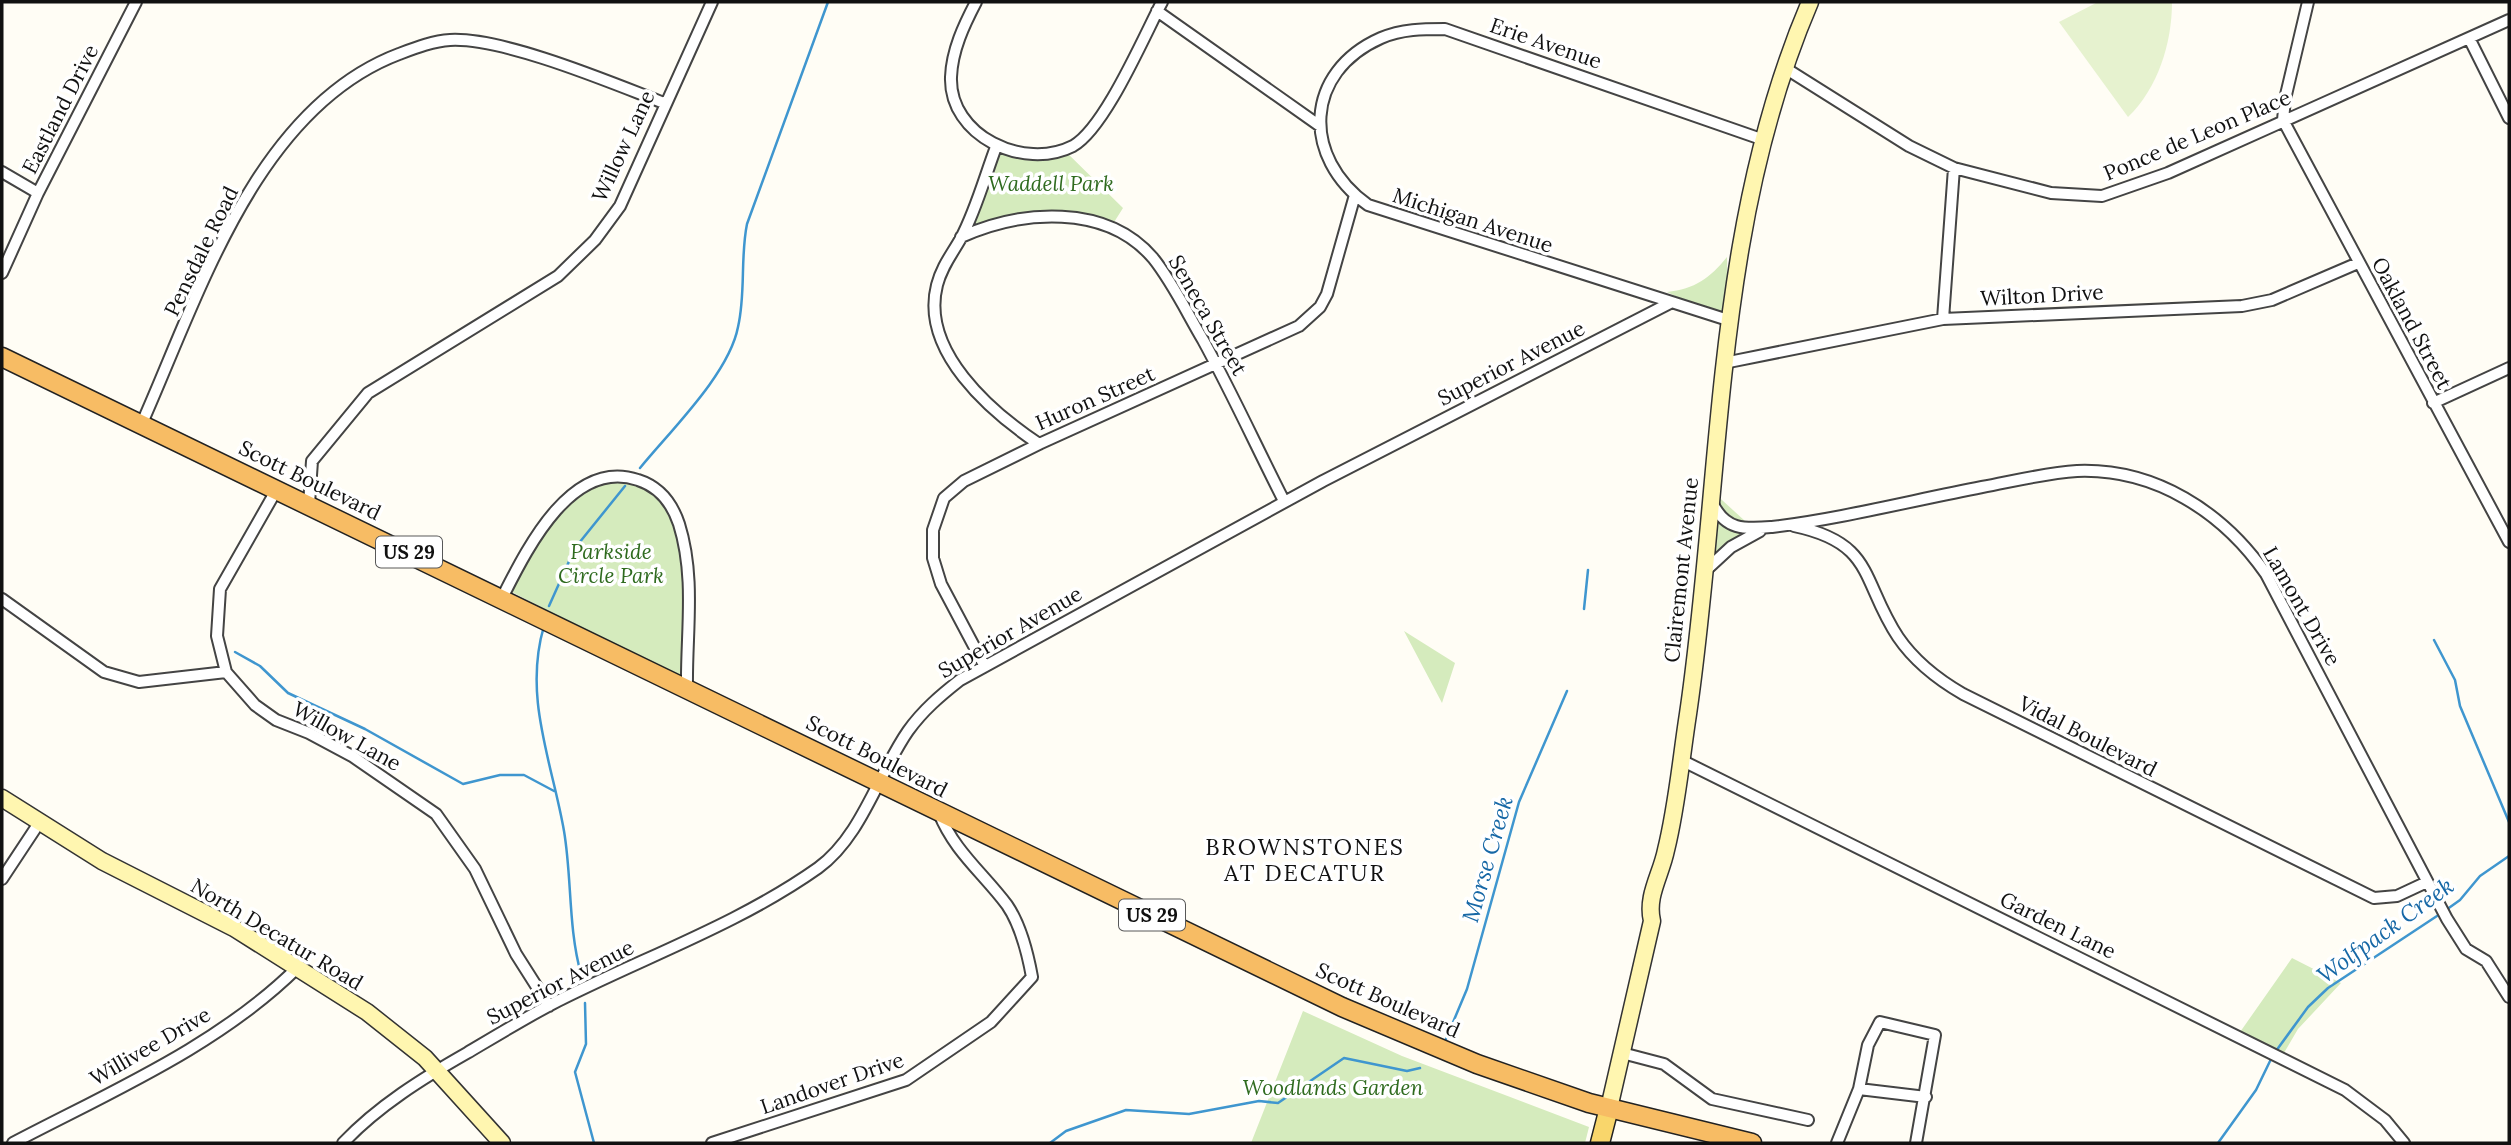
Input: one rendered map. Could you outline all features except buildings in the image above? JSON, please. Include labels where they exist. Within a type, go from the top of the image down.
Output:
[{"type":"highway","name":"Scott Boulevard","points":[[2,357],[687,688],[877,784],[1342,1007],[1477,1064],[1609,1108],[1752,1143]]},
{"type":"main road","name":"Clairemont Avenue","points":[[1600,1143],[1652,921],[1649,906],[1666,850],[1681,760],[1704,573],[1728,320],[1743,226],[1785,68],[1810,2]]},
{"type":"main road","name":"North Decatur Road","points":[[2,797],[102,861],[234,928],[385,1025],[438,1070],[502,1143]]},
{"type":"street","name":"Eastland Drive","points":[[2,273],[38,193],[136,2]]},
{"type":"street","name":"Willow Lane","points":[[309,504],[312,461],[368,393],[558,276],[595,240],[620,206],[664,103],[712,2]]},
{"type":"street","points":[[976,2],[960,33],[951,79],[959,107],[971,127],[996,147],[1027,154],[1052,152],[1074,145],[1097,122],[1109,103],[1160,6],[1320,126]]},
{"type":"street","points":[[2283,120],[2285,99],[2308,2]]},
{"type":"street","name":"Ponce de Leon Place","points":[[1785,68],[1909,146],[1954,168],[2051,193],[2102,196],[2168,173],[2283,120],[2470,40],[2509,20]]},
{"type":"street","name":"Erie Avenue","points":[[1320,126],[1320,100],[1339,71],[1362,49],[1400,31],[1445,29],[1764,140]]},
{"type":"street","name":"Pensdale Road","points":[[142,424],[227,232],[241,208],[287,137],[344,83],[379,62],[417,48],[451,40],[486,45],[546,60],[664,103]]},
{"type":"street","points":[[2470,40],[2509,118]]},
{"type":"street","name":"Oakland Street","points":[[2283,120],[2509,542]]},
{"type":"street","name":"Michigan Avenue","points":[[1320,126],[1331,165],[1355,195],[1380,211],[1728,320]]},
{"type":"street","points":[[996,147],[961,237],[945,260],[936,287],[934,308],[939,331],[950,356],[970,385],[995,411],[1039,444]]},
{"type":"street","points":[[1942,319],[1954,168]]},
{"type":"street","points":[[2,172],[38,193]]},
{"type":"street","name":"Huron Street","points":[[985,665],[941,584],[933,558],[933,530],[944,498],[964,481],[1039,444],[1299,326],[1320,307],[1331,282],[1355,195]]},
{"type":"street","name":"Seneca Street","points":[[961,237],[1001,224],[1047,216],[1087,218],[1127,236],[1152,257],[1175,292],[1217,365],[1284,501]]},
{"type":"street","name":"Wilton Drive","points":[[1724,363],[1942,319],[2242,306],[2272,300],[2358,263]]},
{"type":"street","name":"Superior Avenue","points":[[344,1143],[369,1118],[438,1070],[549,1006],[747,911],[822,865],[850,832],[908,732],[929,705],[985,665],[1284,501],[1670,303]]},
{"type":"street","points":[[2433,403],[2509,368]]},
{"type":"street","name":"Lamont Drive","points":[[1711,500],[1721,517],[1733,527],[1772,527],[2077,471],[2114,474],[2146,481],[2190,500],[2233,533],[2266,574],[2447,919],[2466,949],[2486,961],[2509,997]]},
{"type":"street","points":[[502,598],[534,536],[565,502],[591,482],[607,476],[623,475],[649,484],[670,500],[689,571],[687,688]]},
{"type":"street","name":"Willow Lane","points":[[277,489],[220,589],[217,636],[226,673],[255,705],[276,720],[309,733],[352,757],[436,814],[475,869],[516,954],[549,1006]]},
{"type":"street","name":"Vidal Boulevard","points":[[1788,525],[1823,534],[1848,548],[1868,574],[1887,618],[1905,646],[1925,668],[1963,694],[2374,898],[2397,896],[2427,882]]},
{"type":"street","points":[[1704,573],[1740,540],[1772,527]]},
{"type":"street","points":[[2,599],[104,672],[139,682],[226,673]]},
{"type":"street","name":"Garden Lane","points":[[1681,760],[2274,1053],[2365,1104],[2385,1120],[2404,1143]]},
{"type":"street","name":"Landover Drive","points":[[712,1143],[906,1080],[991,1022],[1032,977],[1029,960],[1008,907],[960,853],[939,813]]},
{"type":"street","points":[[2,880],[39,823]]},
{"type":"street","name":"Willivee Drive","points":[[13,1143],[206,1040],[258,1003],[297,968]]},
{"type":"street","points":[[1837,1143],[1859,1089],[1868,1045],[1880,1022],[1935,1035],[1916,1143]]},
{"type":"street","points":[[1622,1053],[1664,1065],[1712,1099],[1808,1120]]},
{"type":"street","points":[[1859,1089],[1926,1097]]},
{"type":"green space","points":[[2098,2],[2172,2],[2169,33],[2161,64],[2148,93],[2128,117],[2059,22]]},
{"type":"green space","name":"Waddell Park","points":[[1059,145],[1123,208],[1111,227],[1089,215],[968,230],[998,151],[1041,153]]},
{"type":"green space","points":[[1727,257],[1728,321],[1667,292],[1701,281]]},
{"type":"green space","name":"Parkside Circle Park","points":[[627,479],[658,496],[667,505],[675,520],[683,563],[684,681],[502,587],[531,545],[568,504],[594,486]]},
{"type":"green space","points":[[1711,490],[1745,521],[1773,527],[1711,564]]},
{"type":"green space","points":[[1404,631],[1455,663],[1442,703]]},
{"type":"green space","points":[[2292,958],[2341,983],[2298,1029],[2281,1058],[2238,1035]]},
{"type":"green space","name":"Woodlands Garden","points":[[1303,1011],[1402,1056],[1589,1127],[1585,1143],[1251,1143]]},
{"type":"waterway","points":[[640,468],[697,401],[723,364],[732,345],[740,314],[747,224],[828,2]]},
{"type":"waterway","points":[[549,606],[575,548],[625,486]]},
{"type":"waterway","points":[[1584,609],[1588,570]]},
{"type":"waterway","points":[[544,626],[538,652],[538,704],[564,831],[574,938],[581,974]]},
{"type":"waterway","points":[[2434,640],[2455,680],[2460,706],[2509,822]]},
{"type":"waterway","points":[[235,652],[260,666],[288,693],[365,729],[463,784],[500,775],[524,775],[554,791]]},
{"type":"waterway","name":"Morse Creek","points":[[1446,1039],[1467,989],[1519,802],[1567,691]]},
{"type":"waterway","name":"Wolfpack Creek","points":[[2446,910],[2460,900],[2480,876],[2509,856]]},
{"type":"waterway","name":"Wolfpack Creek","points":[[2276,1051],[2308,1007],[2328,988],[2440,914]]},
{"type":"waterway","points":[[585,1003],[586,1044],[575,1072],[594,1143]]},
{"type":"waterway","name":"Wolfpack Creek","points":[[2218,1143],[2256,1090],[2272,1057]]},
{"type":"waterway","name":"Morse Creek","points":[[1050,1143],[1066,1131],[1126,1110],[1189,1114],[1259,1101],[1278,1103],[1344,1058],[1407,1071],[1420,1068]]},
{"type":"district","name":"BROWNSTONES AT DECATUR","points":[[1305,859]]}]
